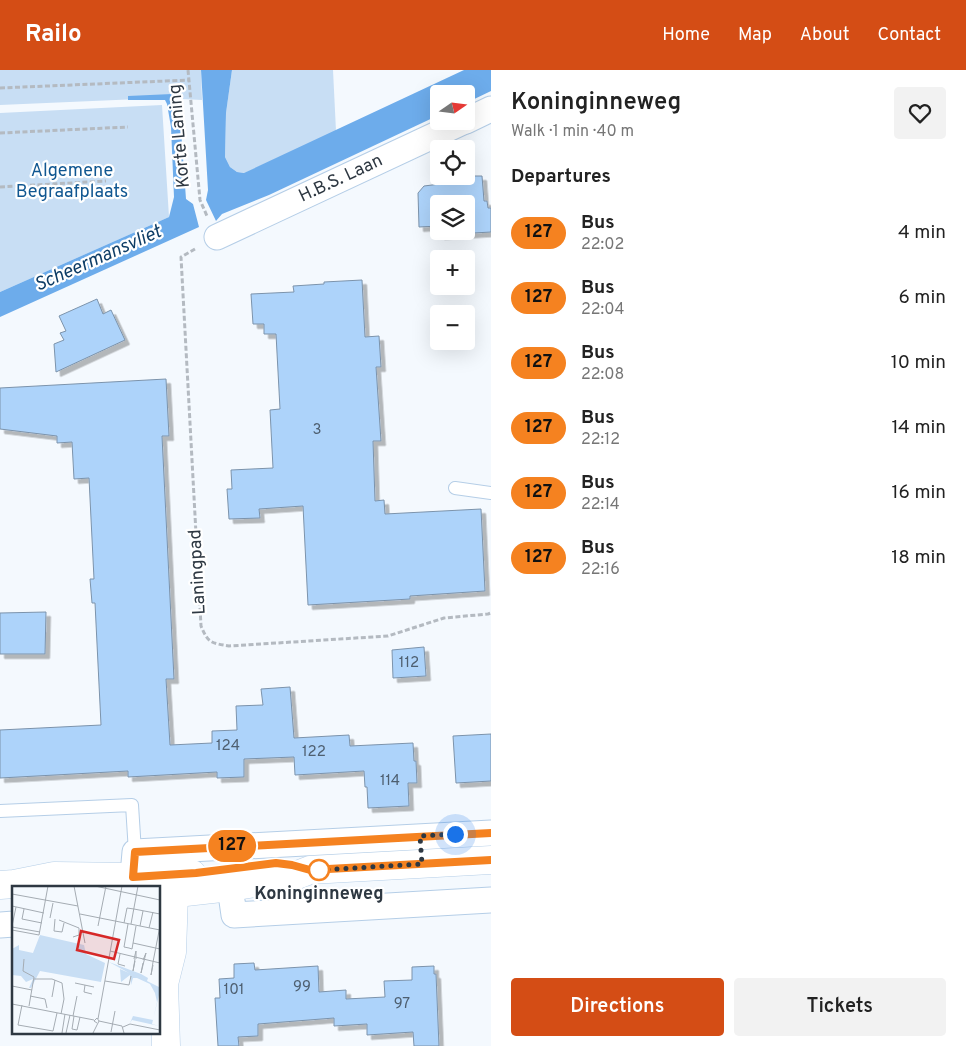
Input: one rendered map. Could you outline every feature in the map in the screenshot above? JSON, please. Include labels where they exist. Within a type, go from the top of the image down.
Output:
[{"type":"main road","points":[[15,886],[54,876],[230,887],[292,877],[310,870],[421,850],[491,860]]},
{"type":"main road","points":[[149,881],[276,863],[310,870]]},
{"type":"main road","points":[[160,915],[172,952],[161,978],[166,1046]]},
{"type":"street","name":"H.B.S. Laan","points":[[475,117],[491,109]]},
{"type":"street","name":"H.B.S. Laan","points":[[218,237],[447,130]]},
{"type":"street","points":[[149,881],[421,850],[491,833]]},
{"type":"street","points":[[230,887],[234,914],[491,900]]},
{"type":"lane","points":[[455,488],[491,493]]},
{"type":"lane","points":[[0,811],[132,805],[149,881]]},
{"type":"path","name":"Korte Laning","points":[[188,70],[200,200]]},
{"type":"path","points":[[0,88],[189,80]]},
{"type":"path","points":[[0,133],[128,127]]},
{"type":"path","points":[[0,187],[106,181]]},
{"type":"path","name":"Laningpad","points":[[218,237],[181,257],[201,626],[206,638],[213,644],[228,646],[388,636],[444,618],[491,613]]},
{"type":"green space","points":[[0,70],[201,70],[202,100],[162,98],[0,105]]},
{"type":"green space","points":[[232,70],[333,70],[336,131],[245,173],[237,172],[230,167],[225,157],[226,113]]},
{"type":"green space","name":"Algemene Begraafplaats","points":[[162,105],[169,217],[0,292],[0,113]]},
{"type":"water","points":[[201,70],[232,70],[226,113],[225,157],[230,167],[237,172],[244,173],[430,86],[430,119],[269,195],[222,214],[216,221],[206,200],[208,190]]},
{"type":"water","points":[[464,70],[491,70],[491,91],[475,99],[475,85],[432,85]]},
{"type":"water","name":"Scheermansvliet","points":[[172,94],[179,102],[186,199],[193,204],[199,227],[0,317],[0,292],[169,217],[174,197],[171,127],[167,104],[165,100],[128,100],[128,96]]},
{"type":"building","points":[[475,176],[482,176],[484,201],[487,201],[488,208],[491,208],[491,232],[475,233],[475,195],[430,195],[430,226],[419,227],[418,193],[424,186],[475,185]]},
{"type":"building","points":[[362,280],[365,337],[379,336],[381,367],[376,367],[381,441],[373,441],[375,501],[384,500],[385,514],[481,509],[485,591],[410,596],[410,599],[308,605],[303,506],[259,509],[260,518],[229,519],[227,489],[232,489],[231,470],[273,468],[270,410],[280,409],[276,334],[264,334],[264,324],[253,324],[251,294],[294,292],[293,286]]},
{"type":"building","points":[[97,299],[103,314],[111,310],[125,340],[56,372],[54,344],[64,340],[60,333],[66,331],[59,316]]},
{"type":"building","points":[[166,379],[169,436],[162,436],[174,679],[166,679],[170,745],[212,743],[212,731],[237,730],[236,706],[263,705],[261,689],[290,687],[294,738],[349,735],[350,746],[413,743],[417,783],[408,783],[409,806],[368,808],[364,771],[295,775],[294,757],[244,759],[244,777],[217,778],[217,772],[128,777],[128,771],[0,778],[0,730],[101,725],[95,603],[92,603],[90,579],[94,579],[89,478],[74,479],[72,442],[57,443],[57,436],[0,429],[0,388]]},
{"type":"building","points":[[46,612],[45,654],[0,654],[0,613]]},
{"type":"building","points":[[424,647],[426,676],[393,678],[392,650]]},
{"type":"building","points":[[491,734],[491,781],[456,783],[453,736]]},
{"type":"building","points":[[254,963],[255,970],[318,966],[319,992],[346,990],[346,999],[385,997],[384,981],[412,980],[412,967],[434,966],[439,1046],[414,1046],[413,1032],[367,1035],[367,1024],[334,1026],[334,1018],[258,1024],[258,1036],[238,1037],[239,1046],[218,1046],[215,998],[220,998],[219,979],[234,978],[234,964]]},
{"type":"bus line","name":"127","points":[[491,833],[135,852],[133,877],[196,873],[276,863],[310,870],[491,860]]},
{"type":"place","name":"Koninginneweg","points":[[319,870]]},
{"type":"route","points":[[319,870],[422,864],[420,836],[455,834]]}]
